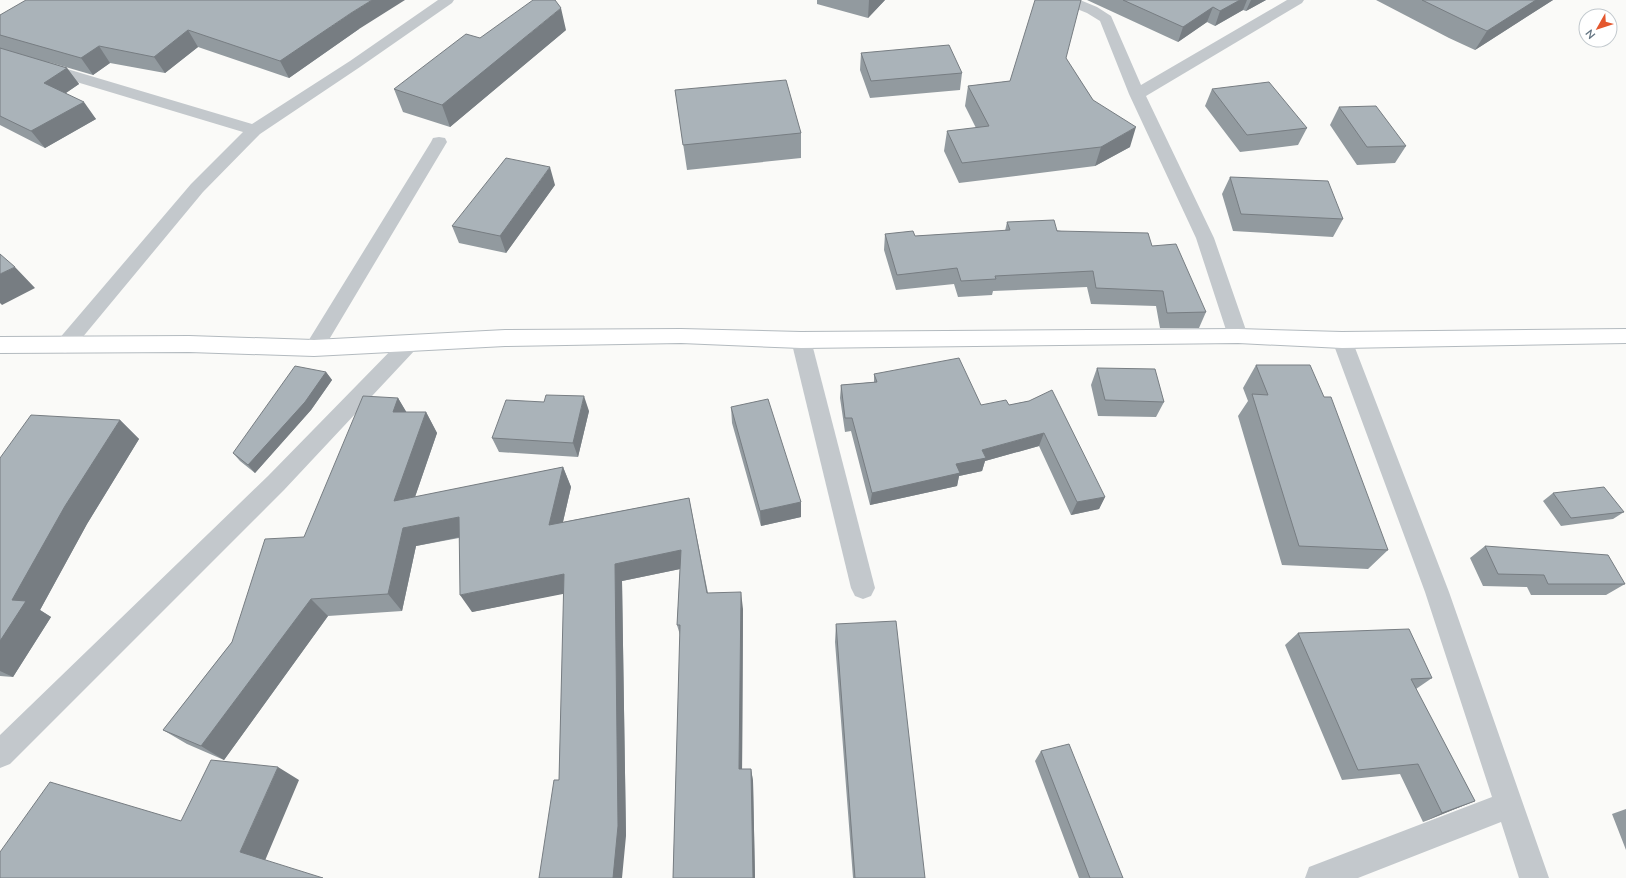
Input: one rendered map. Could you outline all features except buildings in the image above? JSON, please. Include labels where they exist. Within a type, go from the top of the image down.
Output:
[{"type":"street","points":[[65,345],[197,188],[254,130],[355,64],[447,0]]},
{"type":"street","points":[[1067,0],[1092,10],[1106,19],[1136,94],[1205,238],[1238,336]]},
{"type":"street","points":[[1136,94],[1297,0]]},
{"type":"street","points":[[0,54],[254,130]]},
{"type":"street","points":[[314,348],[439,142]]},
{"type":"street","points":[[0,345],[189,344],[314,348],[505,338],[658,336],[801,340],[1238,336],[1342,340],[1626,336]]},
{"type":"street","points":[[1342,340],[1437,592],[1534,878]]},
{"type":"street","points":[[0,754],[276,483],[410,344]]},
{"type":"street","points":[[1320,878],[1508,805]]},
{"type":"lane","points":[[801,340],[863,588]]}]
